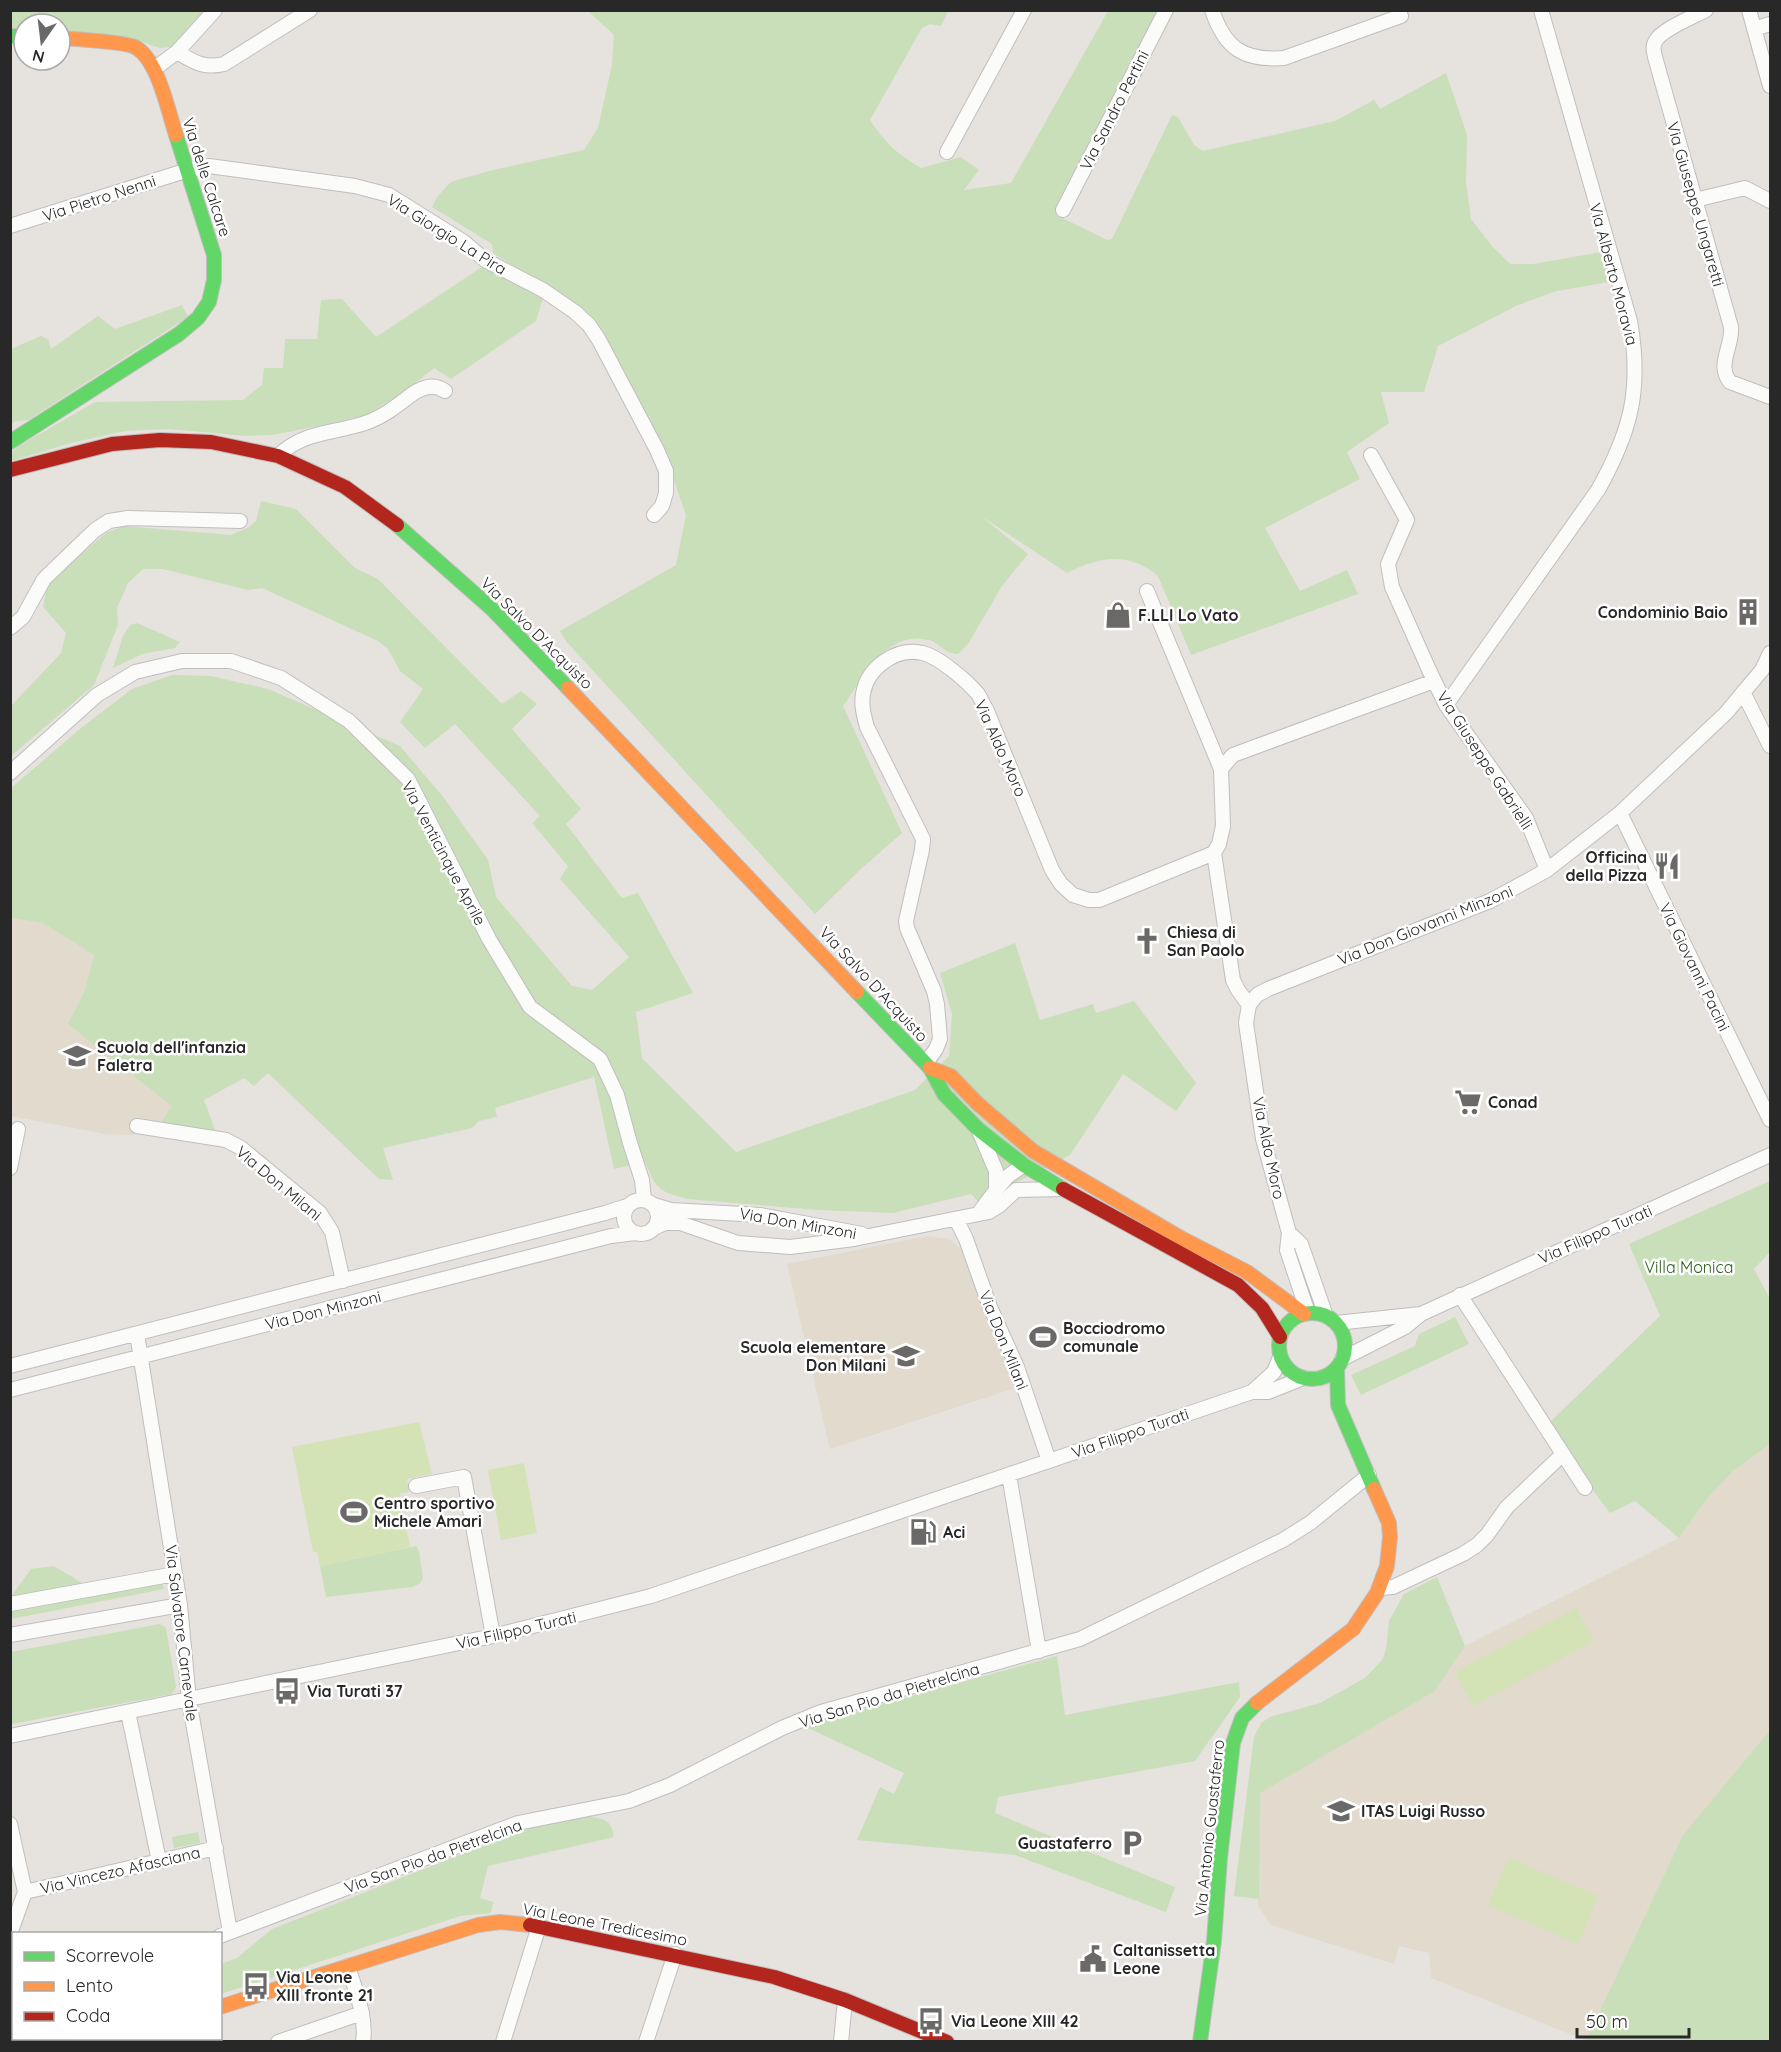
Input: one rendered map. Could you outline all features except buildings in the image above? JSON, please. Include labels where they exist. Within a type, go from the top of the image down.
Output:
[{"type":"street","points":[[154,69],[177,52],[215,10]]},
{"type":"street","points":[[177,52],[201,66],[212,67],[224,64],[310,10]]},
{"type":"street","points":[[946,152],[1024,10]]},
{"type":"street","name":"Via Sandro Pertini","points":[[1063,210],[1166,10]]},
{"type":"street","points":[[1212,10],[1219,32],[1231,45],[1245,54],[1263,60],[1284,58],[1401,16]]},
{"type":"street","name":"Via Alberto Moravia","points":[[1446,705],[1598,490],[1626,430],[1635,387],[1635,353],[1630,321],[1541,10]]},
{"type":"street","name":"Via Giuseppe Ungaretti","points":[[1706,10],[1661,34],[1653,48],[1731,327],[1730,344],[1724,360],[1725,376],[1730,382],[1770,397]]},
{"type":"street","points":[[1749,10],[1770,86]]},
{"type":"street","points":[[1754,29],[1770,24]]},
{"type":"street","name":"Via delle Calcare","points":[[10,442],[179,334],[198,318],[209,302],[214,280],[214,255],[188,170],[154,69],[148,58],[134,46],[72,39]]},
{"type":"street","name":"Via Giorgio La Pira","points":[[188,170],[218,166],[356,186],[389,195],[464,242],[485,260],[559,300],[575,312],[599,340],[657,450],[666,471],[667,482],[662,506],[654,515]]},
{"type":"street","name":"Via Pietro Nenni","points":[[10,226],[188,170]]},
{"type":"street","points":[[1695,200],[1745,188],[1770,201]]},
{"type":"street","points":[[278,456],[288,446],[302,439],[369,422],[425,387],[440,387],[445,392]]},
{"type":"street","name":"Via Salvo D'Acquisto","points":[[10,470],[112,444],[160,440],[211,442],[278,456],[345,488],[394,522],[492,609],[775,903],[928,1066],[944,1094],[978,1129],[1024,1165],[1063,1189],[1256,1298],[1280,1337]]},
{"type":"street","name":"Via Giuseppe Gabrielli","points":[[1371,455],[1407,520],[1388,564],[1392,587],[1446,705],[1526,818],[1547,870]]},
{"type":"street","points":[[10,628],[23,617],[44,579],[95,531],[109,521],[128,518],[240,521]]},
{"type":"street","points":[[1147,591],[1221,769],[1222,826],[1214,853],[1233,980],[1249,1005]]},
{"type":"street","name":"Via Aldo Moro","points":[[928,1066],[940,1039],[937,1004],[906,921],[922,850],[922,839],[867,727],[862,712],[862,695],[866,682],[886,660],[902,653],[923,653],[935,658],[979,695],[1052,870],[1061,884],[1073,895],[1089,900],[1109,897],[1214,853]]},
{"type":"street","name":"Via Don Giovanni Minzoni","points":[[1249,1005],[1257,995],[1268,989],[1490,901],[1547,870],[1620,813],[1726,713],[1762,670],[1770,653]]},
{"type":"street","name":"Via Venticinque Aprile","points":[[10,773],[97,695],[135,672],[182,661],[231,662],[281,678],[349,721],[408,779],[489,939],[530,1007],[600,1059],[617,1095],[649,1202]]},
{"type":"street","points":[[1221,769],[1233,755],[1434,681]]},
{"type":"street","points":[[1743,692],[1770,746]]},
{"type":"street","name":"Via Giovanni Pacini","points":[[1620,813],[1769,1113]]},
{"type":"street","name":"Via Aldo Moro","points":[[1249,1005],[1246,1023],[1263,1139],[1289,1233]]},
{"type":"street","name":"Via Salvo D'Acquisto","points":[[928,1066],[951,1076],[977,1103],[1033,1151],[1179,1237],[1247,1272],[1306,1313]]},
{"type":"street","name":"Via Don Milani","points":[[137,1126],[226,1140],[242,1148],[320,1213],[332,1232],[343,1281]]},
{"type":"street","points":[[10,1168],[18,1129]]},
{"type":"street","points":[[978,1129],[996,1171],[996,1190]]},
{"type":"street","points":[[1033,1151],[1024,1165],[1016,1190],[1063,1189]]},
{"type":"street","points":[[1755,1163],[1770,1155]]},
{"type":"street","name":"Via Filippo Turati","points":[[1421,1314],[1755,1163],[1770,1163]]},
{"type":"street","points":[[978,1214],[1008,1176],[1024,1165]]},
{"type":"street","name":"Via Don Minzoni","points":[[10,1390],[611,1236],[648,1233],[665,1223],[680,1222],[738,1243],[790,1247],[870,1236],[990,1212],[1016,1190]]},
{"type":"street","name":"Via Don Minzoni","points":[[11,1363],[136,1334],[605,1214],[637,1200],[671,1210],[760,1215],[870,1236]]},
{"type":"street","points":[[649,1202],[659,1216],[656,1227]]},
{"type":"street","points":[[627,1206],[624,1219],[630,1230],[636,1233]]},
{"type":"street","name":"Via Don Milani","points":[[956,1219],[966,1239],[990,1307],[1017,1367],[1049,1461]]},
{"type":"street","points":[[1289,1233],[1287,1250],[1306,1313]]},
{"type":"street","points":[[1289,1233],[1301,1244],[1331,1319],[1344,1340],[1339,1363],[1338,1405]]},
{"type":"street","points":[[1460,1295],[1585,1488]]},
{"type":"street","points":[[1338,1405],[1307,1378],[1293,1374],[1280,1357],[1278,1347],[1280,1337],[1289,1322],[1306,1313],[1331,1319],[1421,1314]]},
{"type":"street","points":[[1307,1378],[1329,1374],[1339,1363],[1405,1327],[1421,1314]]},
{"type":"street","name":"Via Salvatore Carnevale","points":[[136,1334],[180,1605],[189,1700],[216,1848],[225,1934]]},
{"type":"street","points":[[1252,1392],[1274,1372],[1280,1357]]},
{"type":"street","name":"Via Filippo Turati","points":[[10,1736],[493,1636],[651,1596],[1252,1392],[1268,1392],[1307,1378]]},
{"type":"street","name":"Via Antonio Guastaferro","points":[[1200,2042],[1214,1941],[1220,1858],[1233,1743],[1237,1729],[1249,1709],[1353,1629],[1371,1607],[1390,1553],[1392,1539],[1389,1523],[1338,1405]]},
{"type":"street","points":[[1379,1588],[1393,1587],[1477,1545],[1507,1507],[1563,1454]]},
{"type":"street","points":[[1009,1475],[1039,1651]]},
{"type":"street","name":"Via San Pio da Pietrelcina","points":[[225,1934],[518,1823],[628,1801],[670,1785],[782,1728],[821,1712],[1080,1639],[1283,1540],[1310,1523],[1369,1475]]},
{"type":"street","points":[[416,1486],[464,1476],[493,1636]]},
{"type":"street","points":[[10,1604],[175,1574]]},
{"type":"street","points":[[10,1635],[180,1605]]},
{"type":"street","points":[[128,1712],[159,1861]]},
{"type":"street","points":[[10,1824],[25,1892],[10,1934]]},
{"type":"street","name":"Via Vincezo Afasciana","points":[[25,1892],[216,1848]]},
{"type":"street","name":"Via Leone Tredicesimo","points":[[222,2006],[478,1925],[500,1922],[538,1926],[774,1977],[845,2000],[947,2042]]},
{"type":"street","points":[[503,2042],[538,1926]]},
{"type":"street","points":[[646,2042],[675,1954]]},
{"type":"street","points":[[348,1966],[362,2013],[363,2042]]},
{"type":"street","points":[[842,2042],[845,2000]]},
{"type":"street","points":[[278,2042],[362,2013]]},
{"type":"shaded area","points":[[10,918],[43,923],[94,955],[84,992],[69,1024],[173,1106],[159,1125],[135,1120],[134,1135],[105,1134],[11,1116]]},
{"type":"shaded area","name":"Scuola elementare Don Milani","points":[[928,1236],[949,1239],[965,1253],[1015,1388],[830,1449],[787,1264]]},
{"type":"shaded area","points":[[1770,1444],[1770,1730],[1683,1835],[1587,2041],[1431,1978],[1429,1953],[1399,1946],[1394,1964],[1271,1925],[1258,1906],[1259,1793],[1435,1691],[1465,1646],[1679,1538],[1709,1496],[1733,1471]]},
{"type":"green space","points":[[10,11],[205,11],[171,47],[160,48],[128,37],[72,32],[72,12],[12,12],[11,28]]},
{"type":"green space","points":[[588,11],[948,11],[941,26],[930,24],[922,28],[870,120],[892,147],[921,168],[961,157],[979,170],[964,190],[1011,183],[1108,11],[1158,11],[1056,208],[1056,215],[1107,240],[1112,239],[1172,115],[1178,117],[1194,145],[1203,151],[1335,121],[1374,100],[1380,109],[1446,73],[1467,135],[1466,182],[1471,219],[1492,246],[1510,264],[1533,264],[1602,252],[1609,282],[1557,291],[1518,305],[1438,346],[1424,392],[1381,392],[1389,423],[1347,452],[1360,479],[1265,528],[1300,591],[1347,570],[1358,594],[1191,655],[1158,576],[1147,568],[1136,563],[1113,559],[1090,563],[1067,573],[981,516],[1028,554],[1002,586],[968,644],[958,654],[949,652],[929,640],[914,639],[901,642],[878,658],[843,706],[902,833],[815,914],[566,641],[560,631],[676,565],[686,515],[672,475],[600,329],[564,296],[493,253],[492,244],[432,207],[437,197],[451,182],[489,171],[584,150],[598,128],[612,65],[614,35]]},
{"type":"green space","points":[[482,267],[543,298],[536,321],[451,379],[434,368],[404,392],[366,415],[272,435],[245,436],[169,429],[125,431],[71,443],[11,461],[11,453],[17,447],[95,402],[243,400],[262,385],[264,368],[283,368],[285,339],[317,339],[321,300],[342,299],[376,337]]},
{"type":"green space","points":[[182,305],[188,317],[28,420],[15,421],[11,424],[11,349],[41,336],[48,339],[51,349],[98,316],[115,329]]},
{"type":"green space","points":[[261,501],[296,509],[355,568],[378,579],[502,704],[521,691],[537,704],[512,729],[581,809],[566,824],[622,898],[638,893],[693,993],[636,1012],[642,1058],[736,1152],[915,1090],[949,1056],[952,1014],[940,973],[1015,943],[1040,1020],[1093,1004],[1096,1013],[1134,1001],[1196,1083],[1176,1111],[1123,1074],[1070,1155],[978,1202],[971,1194],[893,1213],[816,1210],[688,1199],[660,1188],[652,1178],[645,1162],[614,1169],[594,1077],[495,1108],[497,1117],[479,1121],[472,1128],[383,1148],[393,1180],[379,1179],[268,1073],[254,1086],[244,1078],[204,1100],[215,1130],[209,1132],[159,1125],[172,1106],[68,1024],[84,992],[94,955],[43,923],[11,918],[10,789],[81,728],[132,689],[172,675],[211,676],[268,689],[400,746],[444,798],[488,860],[496,897],[572,986],[592,990],[629,957],[560,879],[568,866],[532,823],[540,816],[455,724],[425,748],[400,722],[423,689],[400,671],[388,649],[378,641],[262,588],[248,590],[163,569],[143,569],[128,583],[117,608],[118,625],[94,685],[11,756],[11,706],[61,653],[66,633],[43,607],[47,587],[106,533],[123,526],[231,535],[249,527],[256,521]]},
{"type":"green space","points":[[137,623],[180,642],[175,648],[142,654],[113,668],[123,636],[130,625]]},
{"type":"green space","name":"Villa Monica","points":[[1770,1181],[1770,1252],[1754,1269],[1770,1299],[1770,1444],[1733,1471],[1709,1496],[1679,1538],[1635,1501],[1610,1513],[1547,1425],[1660,1316],[1629,1244]]},
{"type":"green space","points":[[1455,1317],[1469,1344],[1361,1395],[1351,1375],[1415,1346],[1419,1334]]},
{"type":"green space","name":"Centro sportivo Michele Amari","points":[[419,1422],[432,1474],[407,1479],[409,1492],[400,1493],[410,1547],[320,1566],[317,1552],[313,1552],[292,1447]]},
{"type":"green space","points":[[524,1463],[537,1533],[501,1540],[488,1470]]},
{"type":"green space","points":[[416,1546],[419,1551],[423,1579],[419,1584],[412,1587],[326,1597],[320,1566]]},
{"type":"green space","points":[[54,1566],[82,1583],[81,1585],[14,1597],[13,1594],[31,1569]]},
{"type":"green space","points":[[1437,1577],[1465,1646],[1435,1691],[1260,1793],[1259,1899],[1234,1896],[1254,1737],[1261,1723],[1270,1717],[1320,1703],[1365,1678],[1383,1659],[1389,1621],[1404,1594]]},
{"type":"green space","points":[[162,1582],[164,1589],[11,1619],[11,1611]]},
{"type":"green space","points":[[1576,1608],[1594,1641],[1473,1706],[1455,1672]]},
{"type":"green space","points":[[160,1624],[166,1628],[176,1687],[172,1694],[11,1724],[11,1652]]},
{"type":"green space","points":[[1057,1656],[1065,1715],[1239,1682],[1240,1697],[1195,1761],[998,1797],[995,1813],[1175,1887],[1166,1912],[1015,1855],[857,1840],[880,1787],[894,1794],[904,1773],[808,1728],[810,1724]]},
{"type":"green space","points":[[1770,1730],[1770,2041],[1586,2041],[1683,1835]]},
{"type":"green space","points":[[588,1816],[609,1823],[614,1837],[488,1866],[480,1898],[493,1902],[491,1913],[460,1916],[222,1994],[222,1964],[237,1958],[272,1929],[533,1826]]},
{"type":"green space","points":[[198,1832],[200,1843],[174,1848],[172,1837]]},
{"type":"green space","points":[[1509,1858],[1598,1896],[1578,1944],[1488,1905]]},
{"type":"traffic: fast","points":[[10,442],[179,334],[198,318],[209,302],[214,280],[214,255],[176,135]]},
{"type":"traffic: fast","points":[[397,525],[492,609],[568,688]]},
{"type":"traffic: fast","points":[[857,992],[930,1068],[944,1094],[978,1129],[1024,1165],[1063,1189]]},
{"type":"traffic: fast","points":[[1312,1313],[1325,1316],[1335,1323],[1342,1333],[1345,1346],[1342,1359],[1335,1369],[1325,1376],[1312,1379],[1299,1376],[1289,1369],[1282,1359],[1279,1346],[1282,1333],[1289,1323],[1299,1316],[1312,1313]]},
{"type":"traffic: fast","points":[[1337,1368],[1338,1405],[1374,1489]]},
{"type":"traffic: fast","points":[[1200,2042],[1214,1941],[1220,1858],[1233,1743],[1242,1718],[1257,1703]]},
{"type":"traffic: slow","points":[[72,39],[130,45],[143,53],[150,62],[161,86],[176,135]]},
{"type":"traffic: slow","points":[[568,688],[857,992]]},
{"type":"traffic: slow","points":[[930,1068],[951,1076],[977,1103],[1033,1151],[1179,1237],[1247,1272],[1304,1314]]},
{"type":"traffic: slow","points":[[1257,1703],[1353,1629],[1377,1593],[1387,1566],[1390,1537],[1389,1523],[1374,1489]]},
{"type":"traffic: slow","points":[[222,2006],[478,1925],[500,1922],[530,1925]]},
{"type":"traffic: jam","points":[[10,470],[112,444],[160,440],[211,442],[278,456],[345,487],[397,525]]},
{"type":"traffic: jam","points":[[1063,1189],[1238,1285],[1262,1308],[1280,1337]]},
{"type":"traffic: jam","points":[[530,1925],[774,1977],[845,2000],[947,2042]]},
{"type":"place","name":"Condominio Baio","points":[[1748,612]]},
{"type":"place","name":"F.LLI Lo Vato","points":[[1118,615]]},
{"type":"place","name":"Officina della Pizza","points":[[1667,866]]},
{"type":"place","name":"Chiesa di San Paolo","points":[[1147,941]]},
{"type":"place","name":"Scuola dell'infanzia Faletra","points":[[77,1056]]},
{"type":"place","name":"Conad","points":[[1468,1102]]},
{"type":"place","name":"Bocciodromo comunale","points":[[1043,1337]]},
{"type":"place","name":"Scuola elementare Don Milani","points":[[906,1356]]},
{"type":"place","name":"Centro sportivo Michele Amari","points":[[354,1512]]},
{"type":"place","name":"Aci","points":[[923,1532]]},
{"type":"place","name":"Via Turati 37","points":[[287,1691]]},
{"type":"place","name":"ITAS Luigi Russo","points":[[1341,1811]]},
{"type":"place","name":"Guastaferro","points":[[1132,1843]]},
{"type":"place","name":"Caltanissetta Leone","points":[[1093,1959]]},
{"type":"place","name":"Via Leone XIII fronte 21","points":[[256,1986]]},
{"type":"place","name":"Via Leone XIII 42","points":[[931,2021]]}]
